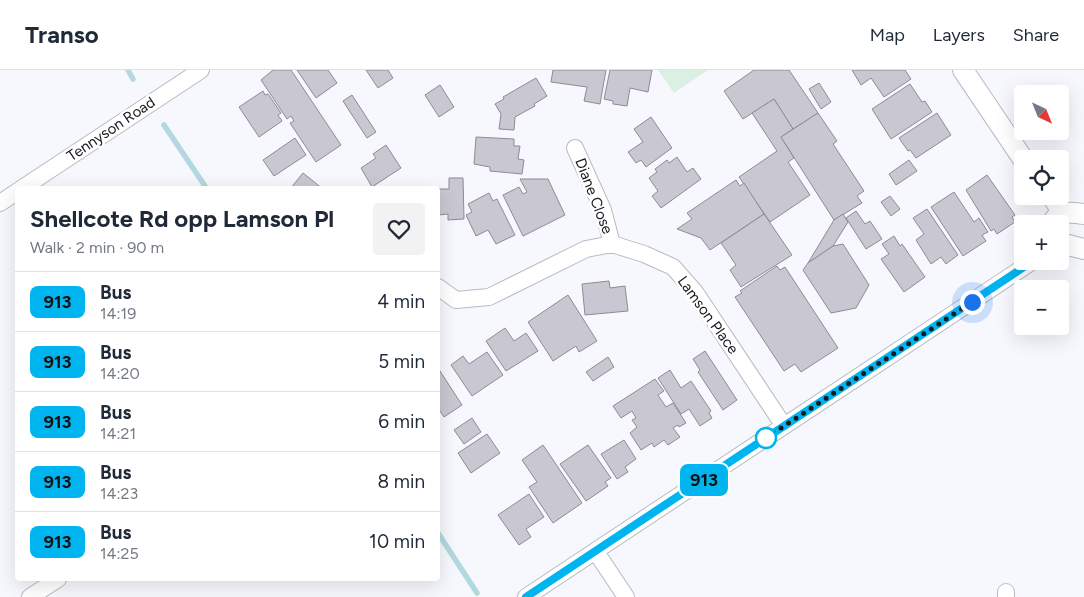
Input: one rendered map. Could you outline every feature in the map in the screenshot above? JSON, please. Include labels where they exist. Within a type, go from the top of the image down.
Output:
[{"type":"street","name":"Tennyson Road","points":[[27,186],[201,70]]},
{"type":"street","points":[[962,70],[1017,150]]},
{"type":"street","name":"Diane Close","points":[[575,148],[603,210],[612,244]]},
{"type":"street","points":[[0,203],[15,193]]},
{"type":"street","points":[[1062,215],[1067,212],[1084,214]]},
{"type":"street","name":"Lamson Place","points":[[440,288],[456,300],[488,298],[586,249],[612,244],[644,254],[673,267],[695,292],[784,426]]},
{"type":"street","points":[[1069,245],[1084,249]]},
{"type":"street","points":[[526,597],[1019,270]]},
{"type":"street","points":[[596,552],[626,597]]},
{"type":"street","points":[[30,597],[55,581]]},
{"type":"green space","points":[[658,70],[708,70],[674,93]]},
{"type":"building","points":[[273,70],[291,70],[341,145],[316,162],[290,123],[294,121],[291,116],[287,119],[261,80]]},
{"type":"building","points":[[297,70],[328,70],[337,83],[316,98]]},
{"type":"building","points":[[366,70],[388,70],[393,78],[378,88]]},
{"type":"building","points":[[553,70],[606,70],[600,104],[584,101],[587,87],[551,82]]},
{"type":"building","points":[[610,70],[652,70],[648,92],[630,88],[627,106],[613,104],[613,101],[604,99]]},
{"type":"building","points":[[754,70],[789,70],[818,113],[793,129],[774,99],[743,119],[724,91]]},
{"type":"building","points":[[852,70],[905,70],[911,79],[884,97],[871,78],[861,85]]},
{"type":"building","points":[[536,78],[547,96],[534,104],[535,106],[515,117],[514,130],[499,129],[501,114],[495,104],[504,99],[503,97]]},
{"type":"building","points":[[819,83],[831,102],[821,109],[809,89]]},
{"type":"building","points":[[910,84],[922,102],[925,101],[932,112],[891,139],[872,109]]},
{"type":"building","points":[[440,85],[454,107],[439,117],[425,95]]},
{"type":"building","points":[[263,91],[265,95],[268,94],[281,113],[278,115],[282,121],[259,137],[239,107]]},
{"type":"building","points":[[352,95],[376,132],[367,138],[343,101]]},
{"type":"building","points":[[774,99],[793,129],[781,137],[794,158],[788,162],[810,195],[770,222],[739,177],[777,151],[752,113]]},
{"type":"building","points":[[818,113],[837,141],[833,144],[864,191],[857,196],[862,203],[834,220],[781,137]]},
{"type":"building","points":[[937,113],[951,135],[916,158],[910,150],[908,151],[899,138]]},
{"type":"building","points":[[651,117],[672,148],[646,167],[641,160],[636,163],[628,152],[643,142],[634,129]]},
{"type":"building","points":[[476,137],[514,139],[514,146],[520,146],[518,159],[524,160],[522,174],[490,171],[490,167],[474,164]]},
{"type":"building","points":[[295,138],[306,155],[274,176],[263,160]]},
{"type":"building","points":[[386,145],[401,168],[371,186],[361,168],[376,158],[373,154]]},
{"type":"building","points":[[677,157],[687,172],[693,168],[701,179],[661,208],[652,196],[658,191],[649,178],[657,172],[655,169],[667,160],[669,163]]},
{"type":"building","points":[[909,160],[917,171],[896,185],[889,174]]},
{"type":"building","points":[[303,173],[319,186],[292,186]]},
{"type":"building","points":[[987,175],[1015,215],[1012,217],[1014,223],[997,234],[994,229],[991,231],[966,190]]},
{"type":"building","points":[[449,178],[463,178],[464,219],[448,220],[448,214],[440,215],[440,189],[449,189]]},
{"type":"building","points":[[520,179],[548,179],[565,215],[523,236],[503,195],[519,187],[523,194],[527,192]]},
{"type":"building","points":[[736,180],[740,186],[744,183],[764,214],[710,250],[701,238],[677,229],[692,219],[687,213]]},
{"type":"building","points":[[954,192],[974,222],[979,218],[988,232],[982,235],[986,241],[963,256],[931,207]]},
{"type":"building","points":[[489,193],[493,201],[497,199],[515,235],[496,244],[488,230],[476,236],[466,215],[472,212],[468,204]]},
{"type":"building","points":[[890,196],[900,209],[891,216],[881,202]]},
{"type":"building","points":[[927,209],[958,255],[946,264],[941,257],[931,264],[916,240],[924,234],[913,218]]},
{"type":"building","points":[[856,211],[865,224],[870,221],[882,239],[866,249],[846,218]]},
{"type":"building","points":[[764,214],[792,255],[741,287],[730,270],[736,265],[721,243]]},
{"type":"building","points":[[843,214],[848,222],[833,246],[808,263],[834,220]]},
{"type":"building","points":[[894,236],[900,246],[902,244],[925,277],[904,292],[881,259],[889,254],[882,244]]},
{"type":"building","points":[[843,244],[869,285],[856,308],[831,313],[803,270],[808,263],[833,246]]},
{"type":"building","points":[[777,266],[780,270],[785,267],[838,348],[801,372],[795,364],[784,371],[735,297],[742,293],[740,291]]},
{"type":"building","points":[[609,281],[610,288],[625,286],[628,311],[585,315],[582,284]]},
{"type":"building","points":[[568,295],[597,341],[579,352],[576,346],[553,361],[528,322]]},
{"type":"building","points":[[505,328],[514,341],[526,333],[538,351],[506,371],[486,341]]},
{"type":"building","points":[[705,351],[737,400],[723,410],[698,372],[700,370],[693,359]]},
{"type":"building","points":[[487,352],[503,375],[472,396],[451,365],[463,356],[469,364]]},
{"type":"building","points":[[608,357],[614,367],[593,381],[586,372]]},
{"type":"building","points":[[670,370],[681,388],[691,381],[711,411],[709,413],[712,418],[700,426],[689,409],[681,414],[658,378]]},
{"type":"building","points":[[440,371],[462,405],[444,417],[440,411]]},
{"type":"building","points":[[655,379],[664,391],[658,395],[666,407],[673,403],[686,423],[673,428],[680,437],[668,445],[664,440],[654,447],[652,443],[641,450],[630,433],[637,427],[632,420],[636,418],[632,411],[621,418],[613,406]]},
{"type":"building","points":[[472,418],[481,432],[464,444],[454,430]]},
{"type":"building","points":[[487,434],[500,453],[471,473],[458,453]]},
{"type":"building","points":[[624,440],[636,459],[625,467],[628,472],[617,479],[601,454]]},
{"type":"building","points":[[543,445],[582,503],[553,523],[529,487],[537,482],[522,460]]},
{"type":"building","points":[[588,445],[611,478],[605,482],[608,486],[586,501],[560,464]]},
{"type":"building","points":[[529,494],[544,517],[526,529],[531,537],[519,545],[498,515]]},
{"type":"waterway","points":[[128,70],[133,79]]},
{"type":"waterway","points":[[164,125],[205,186]]},
{"type":"waterway","points":[[440,536],[477,593]]},
{"type":"bus line","name":"913","points":[[526,597],[1019,270]]},
{"type":"route","points":[[766,438],[972,302]]}]
